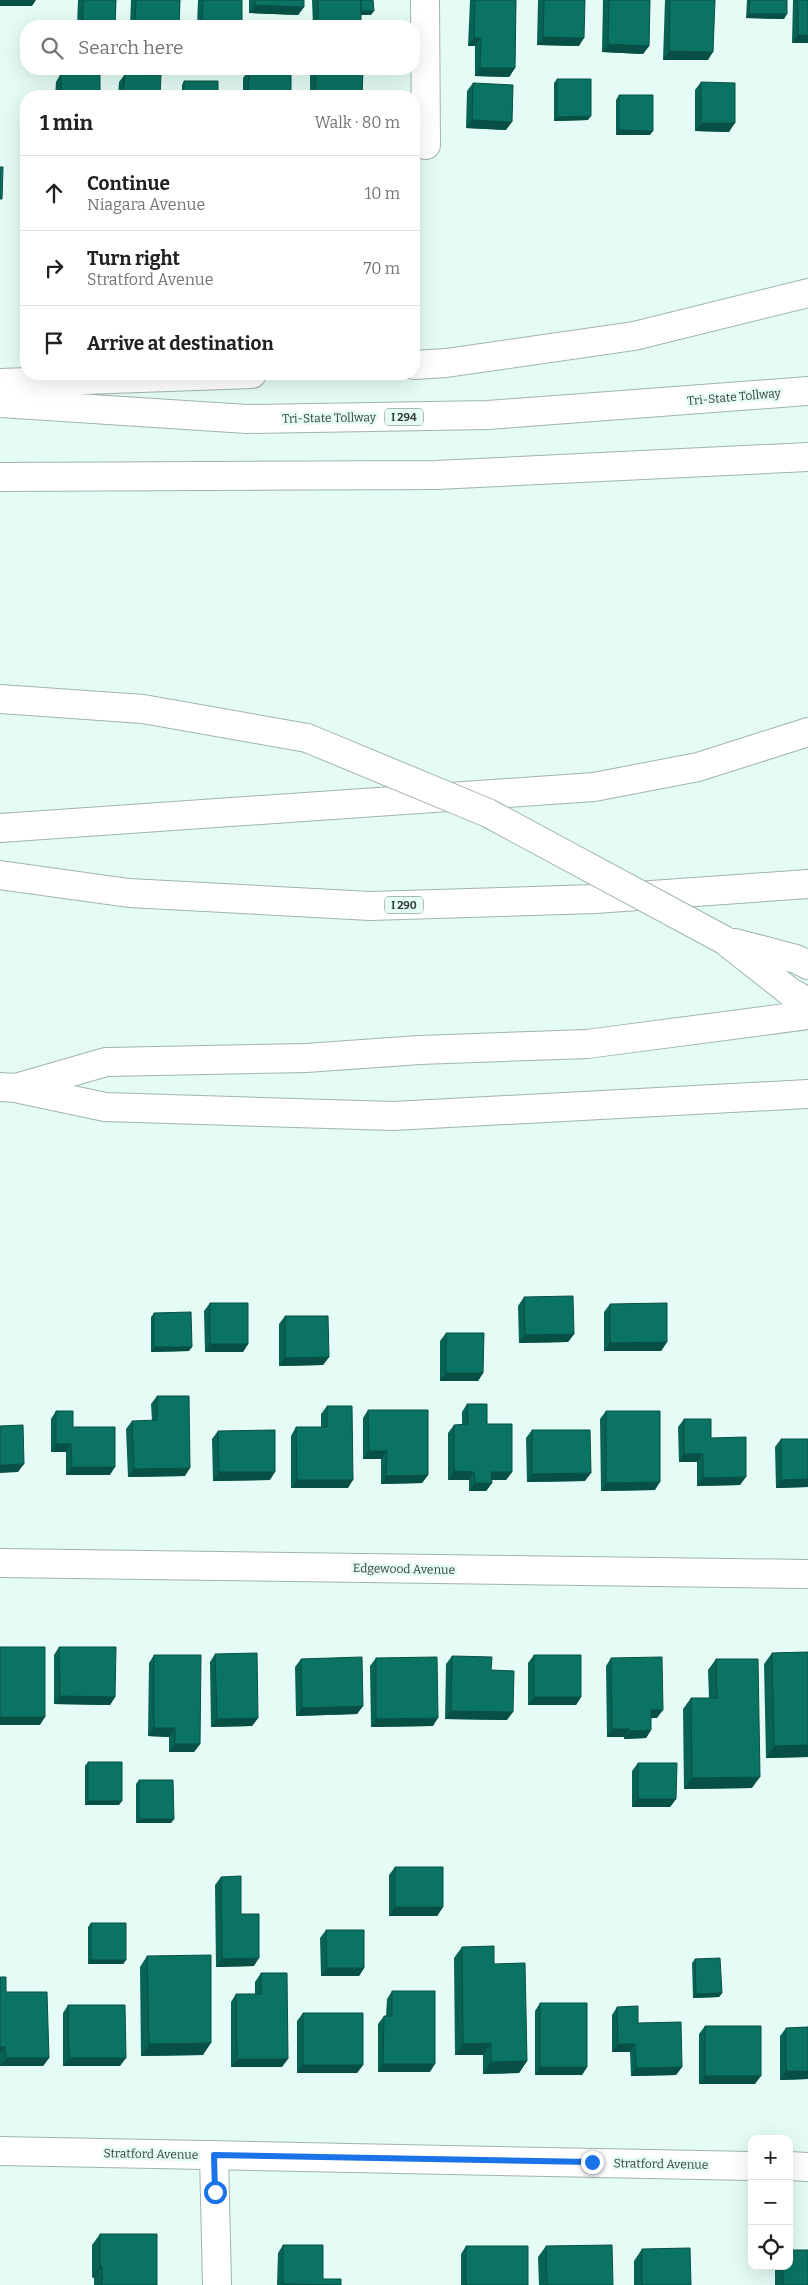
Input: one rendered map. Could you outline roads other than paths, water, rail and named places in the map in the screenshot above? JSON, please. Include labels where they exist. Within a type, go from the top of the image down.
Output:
[{"type":"main road","points":[[425,0],[426,145]]},
{"type":"main road","points":[[420,365],[446,363],[634,336],[808,293]]},
{"type":"main road","points":[[0,383],[84,380]]},
{"type":"main road","name":"Tri-State Tollway","points":[[0,403],[247,419],[488,415],[808,391]]},
{"type":"main road","points":[[0,477],[436,476],[808,457]]},
{"type":"main road","points":[[0,699],[143,709],[308,738],[488,813],[724,940],[790,992],[808,1002]]},
{"type":"main road","points":[[0,828],[594,787],[698,767],[808,732]]},
{"type":"main road","name":"I 290","points":[[0,875],[129,893],[370,906],[595,899],[808,884]]},
{"type":"main road","points":[[724,940],[796,959],[808,965]]},
{"type":"main road","points":[[8,1088],[106,1062],[296,1058],[419,1050],[586,1044],[808,1015]]},
{"type":"main road","points":[[8,1088],[105,1107],[393,1116],[808,1094]]},
{"type":"main road","name":"Edgewood Avenue","points":[[0,1563],[808,1574]]},
{"type":"main road","name":"Stratford Avenue","points":[[0,2151],[748,2166]]},
{"type":"main road","points":[[214,2155],[217,2285]]},
{"type":"main road","points":[[793,2166],[808,2167]]}]
